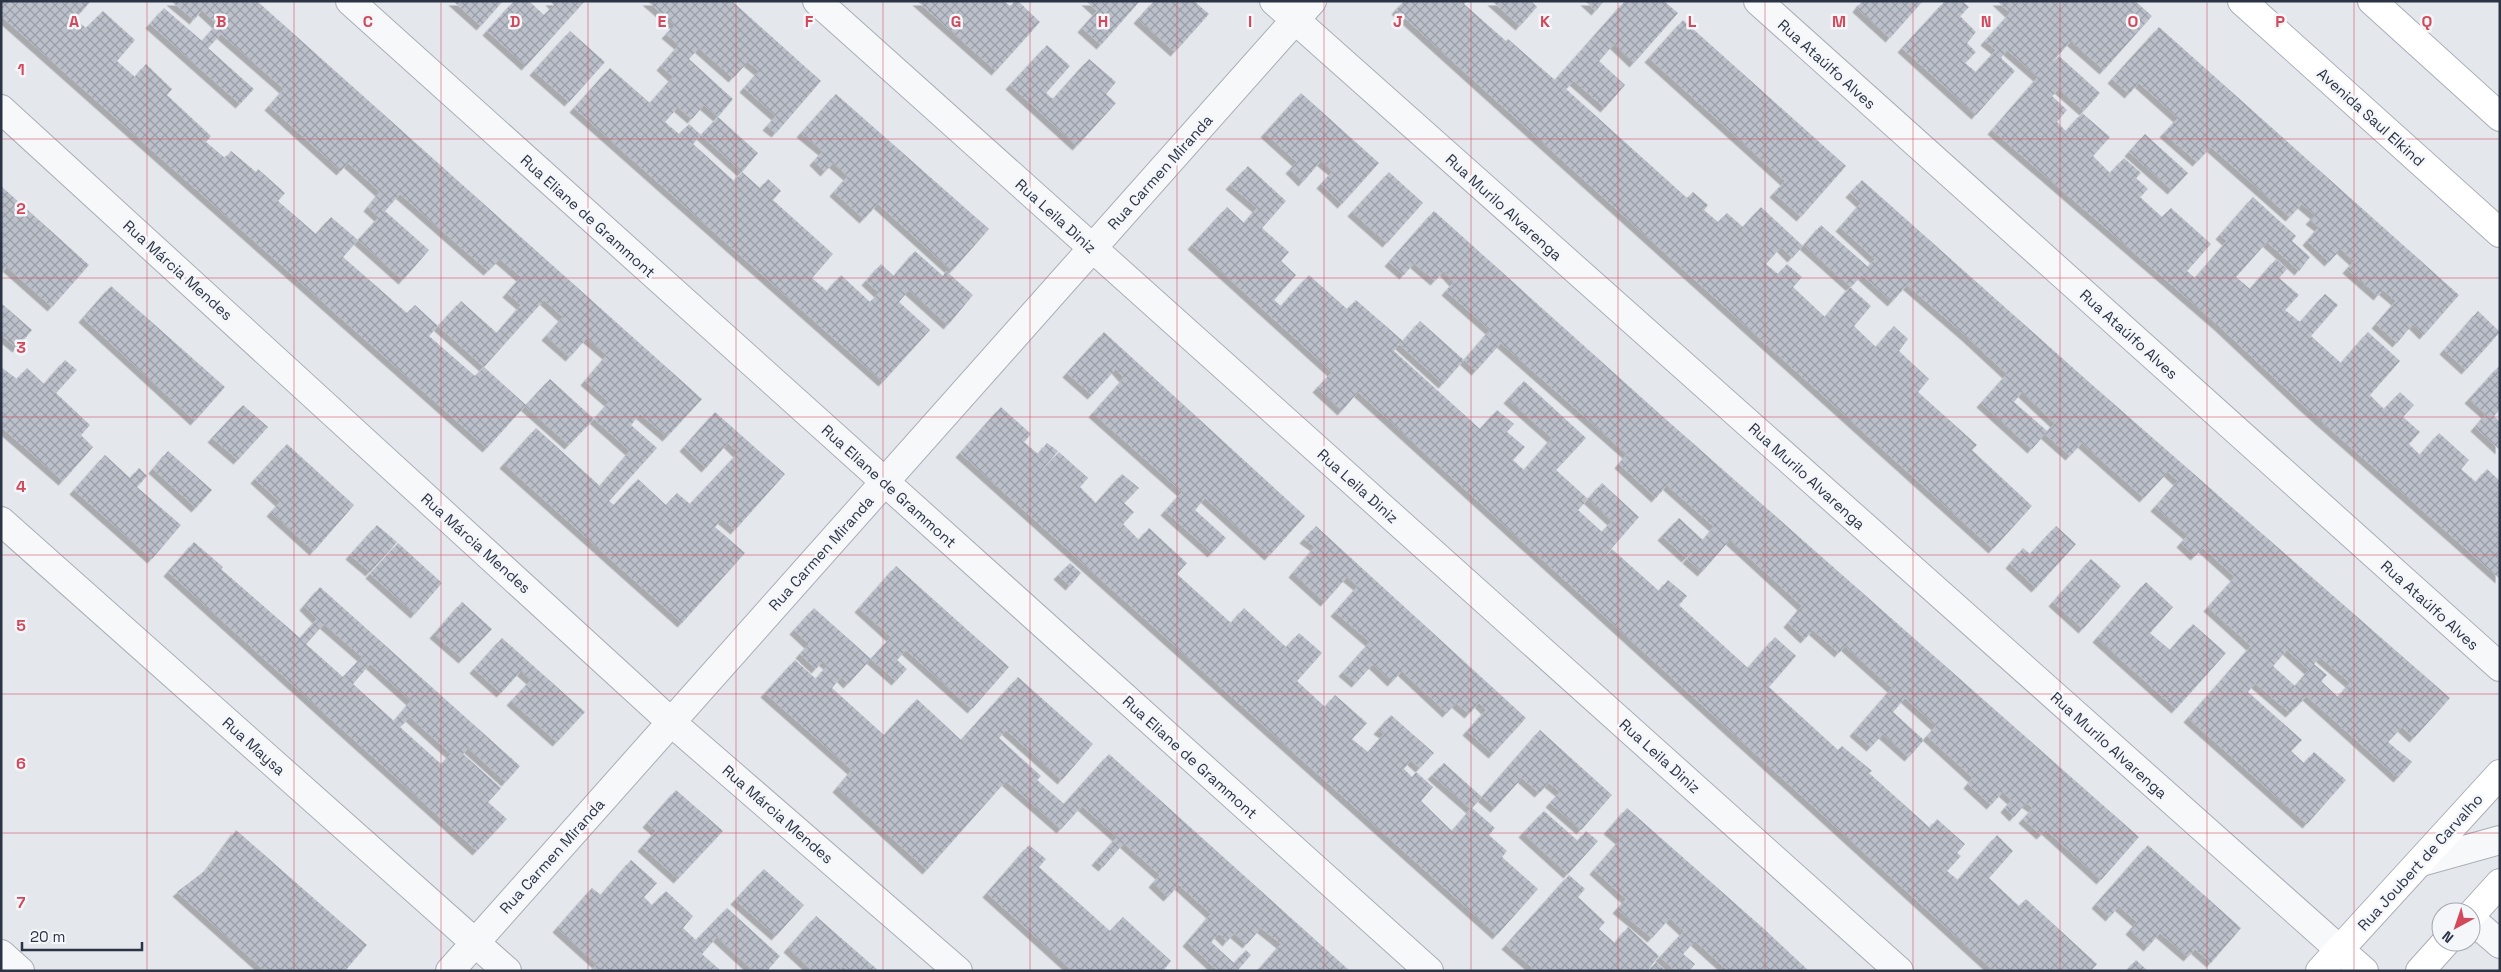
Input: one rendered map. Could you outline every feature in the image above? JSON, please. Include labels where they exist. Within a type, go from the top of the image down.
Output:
[{"type":"main road","name":"Avenida Saul Elkind","points":[[2242,1],[2500,233]]},
{"type":"main road","points":[[2372,1],[2500,117]]},
{"type":"main road","name":"Rua Joubert de Carvalho","points":[[2320,971],[2500,774]]},
{"type":"main road","points":[[2481,903],[2500,883]]},
{"type":"main road","points":[[2340,950],[2364,971]]},
{"type":"main road","points":[[2420,971],[2437,952]]},
{"type":"street","name":"Rua Eliane de Grammont","points":[[350,1],[1429,971]]},
{"type":"street","name":"Rua Leila Diniz","points":[[817,1],[1899,971]]},
{"type":"street","name":"Rua Murilo Alvarenga","points":[[1274,1],[1303,11],[2340,950]]},
{"type":"street","name":"Rua Ataúlfo Alves","points":[[1758,1],[2500,667]]},
{"type":"street","name":"Rua Carmen Miranda","points":[[450,971],[1303,11]]},
{"type":"street","name":"Rua Márcia Mendes","points":[[1,109],[671,722],[958,971]]},
{"type":"street","name":"Rua Maysa","points":[[1,521],[507,971]]},
{"type":"street","points":[[2421,862],[2500,840]]},
{"type":"street","points":[[2481,928],[2500,944]]},
{"type":"street","points":[[1,954],[20,971]]},
{"type":"building","points":[[1,1],[91,1],[75,19],[86,28],[103,11],[135,40],[117,61],[135,77],[146,64],[172,89],[167,95],[211,136],[206,142],[225,158],[231,151],[256,172],[258,169],[285,193],[278,201],[316,234],[331,217],[358,240],[343,257],[407,313],[415,305],[438,326],[429,336],[475,376],[484,367],[526,405],[487,448],[1,16]]},
{"type":"building","points":[[171,1],[257,1],[702,399],[667,437],[640,414],[631,425],[657,448],[609,501],[614,505],[638,479],[666,505],[677,493],[690,504],[738,453],[728,443],[706,468],[684,447],[715,412],[785,474],[735,530],[722,519],[715,527],[745,553],[682,623],[504,464],[536,428],[600,486],[630,451],[594,419],[609,402],[585,381],[607,355],[587,338],[570,357],[546,336],[563,317],[544,300],[484,367],[438,326],[461,301],[497,333],[521,305],[507,293],[521,277],[500,259],[488,271],[400,194],[385,211],[429,250],[403,280],[358,240],[379,217],[368,207],[380,192],[348,163],[341,171],[269,106],[284,89],[221,34],[208,48],[254,89],[240,104],[150,24],[164,8],[202,41],[217,24],[202,10],[194,20]]},
{"type":"building","points":[[453,1],[503,1],[481,26]]},
{"type":"building","points":[[514,1],[529,1],[544,15],[554,5],[550,1],[585,1],[526,66],[487,31]]},
{"type":"building","points":[[647,1],[732,1],[821,81],[776,133],[767,126],[776,116],[744,88],[759,71],[748,62],[733,78],[699,48],[689,59],[733,99],[718,117],[704,105],[692,119],[678,107],[665,122],[679,134],[689,124],[701,135],[693,144],[734,181],[742,172],[760,188],[768,179],[781,191],[773,200],[833,254],[812,278],[827,291],[841,275],[870,302],[879,293],[866,281],[881,264],[894,276],[915,251],[943,276],[946,271],[973,295],[948,325],[909,290],[899,302],[930,330],[883,382],[574,108],[610,68],[650,103],[673,77],[661,66],[679,45],[666,34],[675,25]]},
{"type":"building","points":[[917,1],[1004,1],[1010,6],[1015,1],[1018,1],[1040,22],[996,71]]},
{"type":"building","points":[[1086,1],[1140,1],[1101,45],[1082,28],[1097,11]]},
{"type":"building","points":[[1154,1],[1194,1],[1209,14],[1175,52],[1138,19]]},
{"type":"building","points":[[1404,1],[1466,1],[1464,4],[1555,80],[1625,1],[1664,1],[1678,13],[1634,63],[1614,44],[1599,61],[1625,85],[1605,108],[1574,81],[1566,89],[1687,198],[1693,192],[1708,205],[1704,210],[1718,222],[1727,213],[1743,227],[1761,207],[1803,246],[1792,258],[1781,247],[1766,264],[1778,274],[1787,264],[1802,277],[1793,287],[1825,317],[1850,287],[1871,306],[1854,326],[1876,347],[1894,326],[1908,339],[1899,351],[1929,379],[1918,392],[1977,445],[1972,450],[2032,506],[1993,549],[1396,10]]},
{"type":"building","points":[[1492,1],[1531,1],[1537,7],[1520,26]]},
{"type":"building","points":[[1585,1],[1604,1],[1596,11]]},
{"type":"building","points":[[1862,1],[1923,1],[1890,38],[1857,8]]},
{"type":"building","points":[[1945,1],[1962,1],[1969,7],[1960,16],[1976,32],[1967,43],[1976,52],[1965,63],[1976,72],[1996,50],[1985,41],[2010,13],[1997,1],[2135,1],[2152,16],[2104,70],[2071,41],[2047,68],[2059,56],[2100,93],[2084,111],[2059,89],[2052,96],[2067,110],[2057,122],[2066,131],[2082,113],[2110,137],[2093,156],[2110,173],[2124,158],[2141,173],[2136,178],[2148,189],[2140,197],[2162,217],[2171,208],[2211,244],[2187,271],[2195,278],[2227,241],[2220,235],[2253,197],[2296,236],[2292,241],[2310,257],[2299,271],[2267,242],[2236,277],[2250,289],[2276,259],[2287,269],[2279,278],[2299,295],[2285,310],[2300,322],[2325,294],[2338,305],[2311,336],[2341,363],[2368,332],[2400,361],[2370,395],[2384,409],[2400,392],[2414,405],[2403,417],[2420,432],[2409,444],[2420,455],[2439,433],[2469,460],[2461,469],[2476,482],[2487,469],[2500,481],[2500,579],[2304,406],[2218,325],[1992,130],[2038,77],[2007,50],[2001,58],[2015,71],[1976,115],[1902,48]]},
{"type":"building","points":[[1683,20],[1846,166],[1801,217],[1774,193],[1785,181],[1649,58]]},
{"type":"building","points":[[2159,27],[2459,295],[2424,335],[2413,324],[2397,343],[2376,324],[2396,301],[2383,290],[2378,296],[2347,269],[2354,261],[2341,249],[2329,262],[2307,241],[2319,227],[2310,220],[2315,215],[2302,204],[2290,217],[2211,147],[2197,162],[2164,133],[2178,118],[2139,83],[2129,94],[2112,79]]},
{"type":"building","points":[[570,31],[605,62],[569,102],[534,71]]},
{"type":"building","points":[[1047,45],[1070,66],[1046,93],[1053,99],[1089,59],[1116,82],[1106,94],[1116,103],[1077,146],[1010,85]]},
{"type":"building","points":[[1301,93],[1379,163],[1342,204],[1321,184],[1333,171],[1321,161],[1303,182],[1290,169],[1297,162],[1265,133]]},
{"type":"building","points":[[836,94],[989,229],[952,271],[878,204],[864,219],[834,192],[848,176],[833,163],[825,172],[814,161],[823,151],[801,133]]},
{"type":"building","points":[[718,117],[758,153],[742,172],[701,135]]},
{"type":"building","points":[[2145,134],[2188,173],[2172,190],[2129,152]]},
{"type":"building","points":[[1248,166],[1286,201],[1262,228],[1289,252],[1281,261],[1296,275],[1274,300],[1281,306],[1309,275],[1347,309],[1356,300],[1403,341],[1420,321],[1464,360],[1443,384],[1399,344],[1394,351],[1480,429],[1497,410],[1514,424],[1507,432],[1525,447],[1513,460],[1524,470],[1552,438],[1508,399],[1524,381],[1586,438],[1556,470],[1588,499],[1602,483],[1639,517],[1597,565],[1612,549],[1659,591],[1668,580],[1687,596],[1679,605],[1748,668],[1775,637],[1796,656],[1769,687],[1838,750],[1842,746],[1872,771],[1869,773],[1930,828],[1937,819],[1965,844],[1957,853],[1961,856],[1947,871],[1958,880],[1997,835],[2013,851],[1989,878],[2019,906],[2026,899],[2097,964],[2091,971],[1994,971],[1358,392],[1342,411],[1317,388],[1332,372],[1192,245],[1227,207],[1244,223],[1257,208],[1230,185]],"holes":[[[1588,499],[1612,521],[1602,532],[1578,510]]]},
{"type":"building","points":[[1389,172],[1423,203],[1387,243],[1352,212]]},
{"type":"building","points":[[1862,180],[2090,383],[2450,698],[2414,738],[2402,727],[2388,742],[2412,762],[2398,778],[2307,696],[2290,713],[2255,683],[2248,692],[2302,740],[2291,751],[2304,763],[2314,752],[2346,780],[2307,824],[2188,718],[2251,646],[2208,607],[2235,577],[2203,548],[2195,556],[2181,543],[2188,535],[2155,507],[2178,481],[2168,472],[2144,498],[2082,443],[2070,456],[2045,434],[2032,449],[1981,403],[2007,374],[1966,336],[1907,285],[1892,302],[1862,275],[1851,287],[1804,245],[1821,225],[1868,267],[1875,259],[1840,227],[1861,203],[1850,193]],"holes":[[[2022,392],[2055,423],[2047,431],[2014,402]],[[2287,650],[2309,670],[2295,686],[2273,666]],[[2320,657],[2350,683],[2338,697],[2321,681],[2327,675],[2314,664]]]},
{"type":"building","points":[[1,186],[89,265],[52,307],[7,267],[1,274]]},
{"type":"building","points":[[1434,211],[1661,415],[2139,837],[2101,880],[2046,830],[2041,835],[2023,819],[2033,808],[2026,803],[2014,817],[2005,808],[2012,800],[2003,792],[1991,805],[1968,784],[1973,778],[1927,736],[1936,726],[1905,698],[1893,712],[1924,740],[1909,757],[1883,734],[1871,747],[1854,732],[1892,688],[1845,646],[1839,653],[1813,630],[1805,639],[1788,623],[1802,606],[1730,540],[1702,572],[1687,559],[1699,545],[1686,558],[1662,536],[1679,518],[1703,540],[1714,527],[1667,485],[1656,498],[1619,464],[1627,454],[1501,343],[1476,371],[1464,360],[1490,330],[1446,291],[1454,282],[1444,271],[1435,281],[1414,263],[1404,275],[1389,262]]},
{"type":"building","points":[[111,286],[225,387],[195,421],[83,318]]},
{"type":"building","points":[[1,303],[32,330],[17,348],[1,335]]},
{"type":"building","points":[[2478,311],[2500,332],[2466,370],[2444,350]]},
{"type":"building","points":[[1104,332],[1305,516],[1269,556],[1205,498],[1195,510],[1226,538],[1212,553],[1165,511],[1182,492],[1093,413],[1124,378],[1116,369],[1092,395],[1067,373]]},
{"type":"building","points":[[65,360],[77,370],[56,393],[90,425],[81,435],[93,447],[63,481],[1,427],[1,367],[17,379],[27,368],[44,384]]},
{"type":"building","points":[[2500,365],[2500,409],[2494,416],[2500,422],[2500,450],[2475,427],[2486,414],[2469,399]]},
{"type":"building","points":[[550,379],[594,419],[569,445],[525,406]]},
{"type":"building","points":[[243,405],[268,427],[238,460],[212,438]]},
{"type":"building","points":[[1001,407],[1031,434],[1024,442],[1038,454],[1047,443],[1058,451],[1038,474],[1059,452],[1088,478],[1080,487],[1096,503],[1122,474],[1139,488],[1124,503],[1134,512],[1123,524],[1139,540],[1149,528],[1187,563],[1177,574],[1231,623],[1244,608],[1286,647],[1299,633],[1322,653],[1297,681],[1325,707],[1335,695],[1367,723],[1352,739],[1368,752],[1384,734],[1378,730],[1391,715],[1434,753],[1420,768],[1411,760],[1404,769],[1412,777],[1416,772],[1433,787],[1421,801],[1452,831],[1471,809],[1432,775],[1444,763],[1482,797],[1472,808],[1495,828],[1489,835],[1507,851],[1502,857],[1538,889],[1497,935],[960,453]]},
{"type":"building","points":[[287,444],[354,505],[314,551],[271,512],[280,502],[255,479]]},
{"type":"building","points":[[168,451],[212,490],[196,508],[153,469]]},
{"type":"building","points":[[105,455],[130,478],[139,468],[147,476],[137,487],[181,525],[152,559],[74,490]]},
{"type":"building","points":[[377,525],[397,542],[370,572],[350,555]]},
{"type":"building","points":[[1316,526],[1526,718],[1493,754],[1467,731],[1486,710],[1479,703],[1469,714],[1456,703],[1447,713],[1402,671],[1392,682],[1373,664],[1356,683],[1343,672],[1370,642],[1335,612],[1358,586],[1347,577],[1325,602],[1293,573],[1315,547],[1304,539]]},
{"type":"building","points":[[2056,526],[2076,544],[2036,588],[2010,564],[2023,548],[2030,554]]},
{"type":"building","points":[[194,542],[223,567],[221,569],[300,638],[317,619],[304,606],[320,587],[520,766],[506,782],[468,748],[463,754],[501,788],[488,802],[507,819],[477,851],[168,572]],"holes":[[[324,624],[362,657],[343,677],[306,644]],[[370,664],[411,701],[394,721],[353,684]],[[410,717],[451,754],[441,764],[400,727]]]},
{"type":"building","points":[[398,543],[442,583],[415,614],[370,574]]},
{"type":"building","points":[[2091,559],[2121,586],[2083,629],[2053,602]]},
{"type":"building","points":[[1070,563],[1081,573],[1070,586],[1058,575]]},
{"type":"building","points":[[896,566],[1009,667],[972,709],[906,650],[897,660],[907,669],[896,681],[871,659],[891,637],[859,608]]},
{"type":"building","points":[[2146,582],[2173,607],[2150,633],[2170,650],[2193,624],[2226,653],[2176,709],[2097,638]]},
{"type":"building","points":[[462,602],[492,629],[463,659],[434,634]]},
{"type":"building","points":[[814,608],[871,659],[848,684],[841,677],[832,688],[884,735],[917,699],[961,740],[1018,677],[1093,744],[1062,780],[1006,730],[999,738],[1041,776],[1037,780],[1064,804],[1109,754],[1350,971],[1257,971],[1281,944],[1261,928],[1247,944],[1234,933],[1227,942],[1219,934],[1211,942],[1234,963],[1246,950],[1251,955],[1237,971],[1218,971],[1187,942],[1211,914],[1179,885],[1168,897],[1153,883],[1160,875],[1124,843],[1103,867],[1096,861],[1117,837],[1082,806],[1061,829],[1006,781],[927,870],[837,788],[852,770],[765,693],[795,660],[816,679],[828,665],[823,661],[816,669],[800,654],[809,644],[794,630]]},
{"type":"building","points":[[502,638],[585,712],[557,742],[511,701],[531,680],[521,671],[501,693],[474,669]]},
{"type":"building","points":[[1540,730],[1612,795],[1581,830],[1550,803],[1560,792],[1549,783],[1539,793],[1522,778],[1495,808],[1482,797]]},
{"type":"building","points":[[676,790],[723,831],[678,879],[642,847],[656,831],[647,823]]},
{"type":"building","points":[[1627,808],[1809,971],[1725,971],[1726,969],[1695,941],[1683,954],[1695,964],[1689,971],[1676,971],[1660,957],[1684,931],[1670,918],[1652,938],[1617,909],[1626,899],[1594,870],[1620,840],[1608,830]]},
{"type":"building","points":[[1544,811],[1578,841],[1586,831],[1598,841],[1568,874],[1523,833]]},
{"type":"building","points":[[236,830],[367,945],[345,971],[265,971],[177,892],[207,869]]},
{"type":"building","points":[[1029,845],[1046,859],[1039,867],[1110,931],[1123,917],[1171,961],[1163,971],[1073,971],[987,893]]},
{"type":"building","points":[[2148,845],[2241,928],[2211,963],[2195,949],[2188,957],[2160,933],[2148,947],[2130,930],[2137,922],[2119,906],[2110,917],[2096,904]]},
{"type":"building","points":[[631,860],[657,883],[644,897],[652,905],[666,891],[693,916],[683,928],[696,940],[727,908],[780,956],[767,971],[754,971],[717,937],[702,954],[721,971],[590,971],[597,964],[557,928],[592,888],[601,895]]},
{"type":"building","points":[[764,869],[804,905],[776,936],[735,900]]},
{"type":"building","points":[[1569,875],[1585,889],[1578,897],[1605,922],[1599,929],[1615,943],[1628,927],[1659,956],[1647,971],[1536,971],[1506,945]]},
{"type":"building","points":[[816,916],[879,971],[848,971],[843,966],[839,971],[813,971],[788,948]]},
{"type":"building","points":[[2136,960],[2148,971],[2126,971]]},
{"type":"building","points":[[1656,962],[1666,971],[1648,971]]}]
